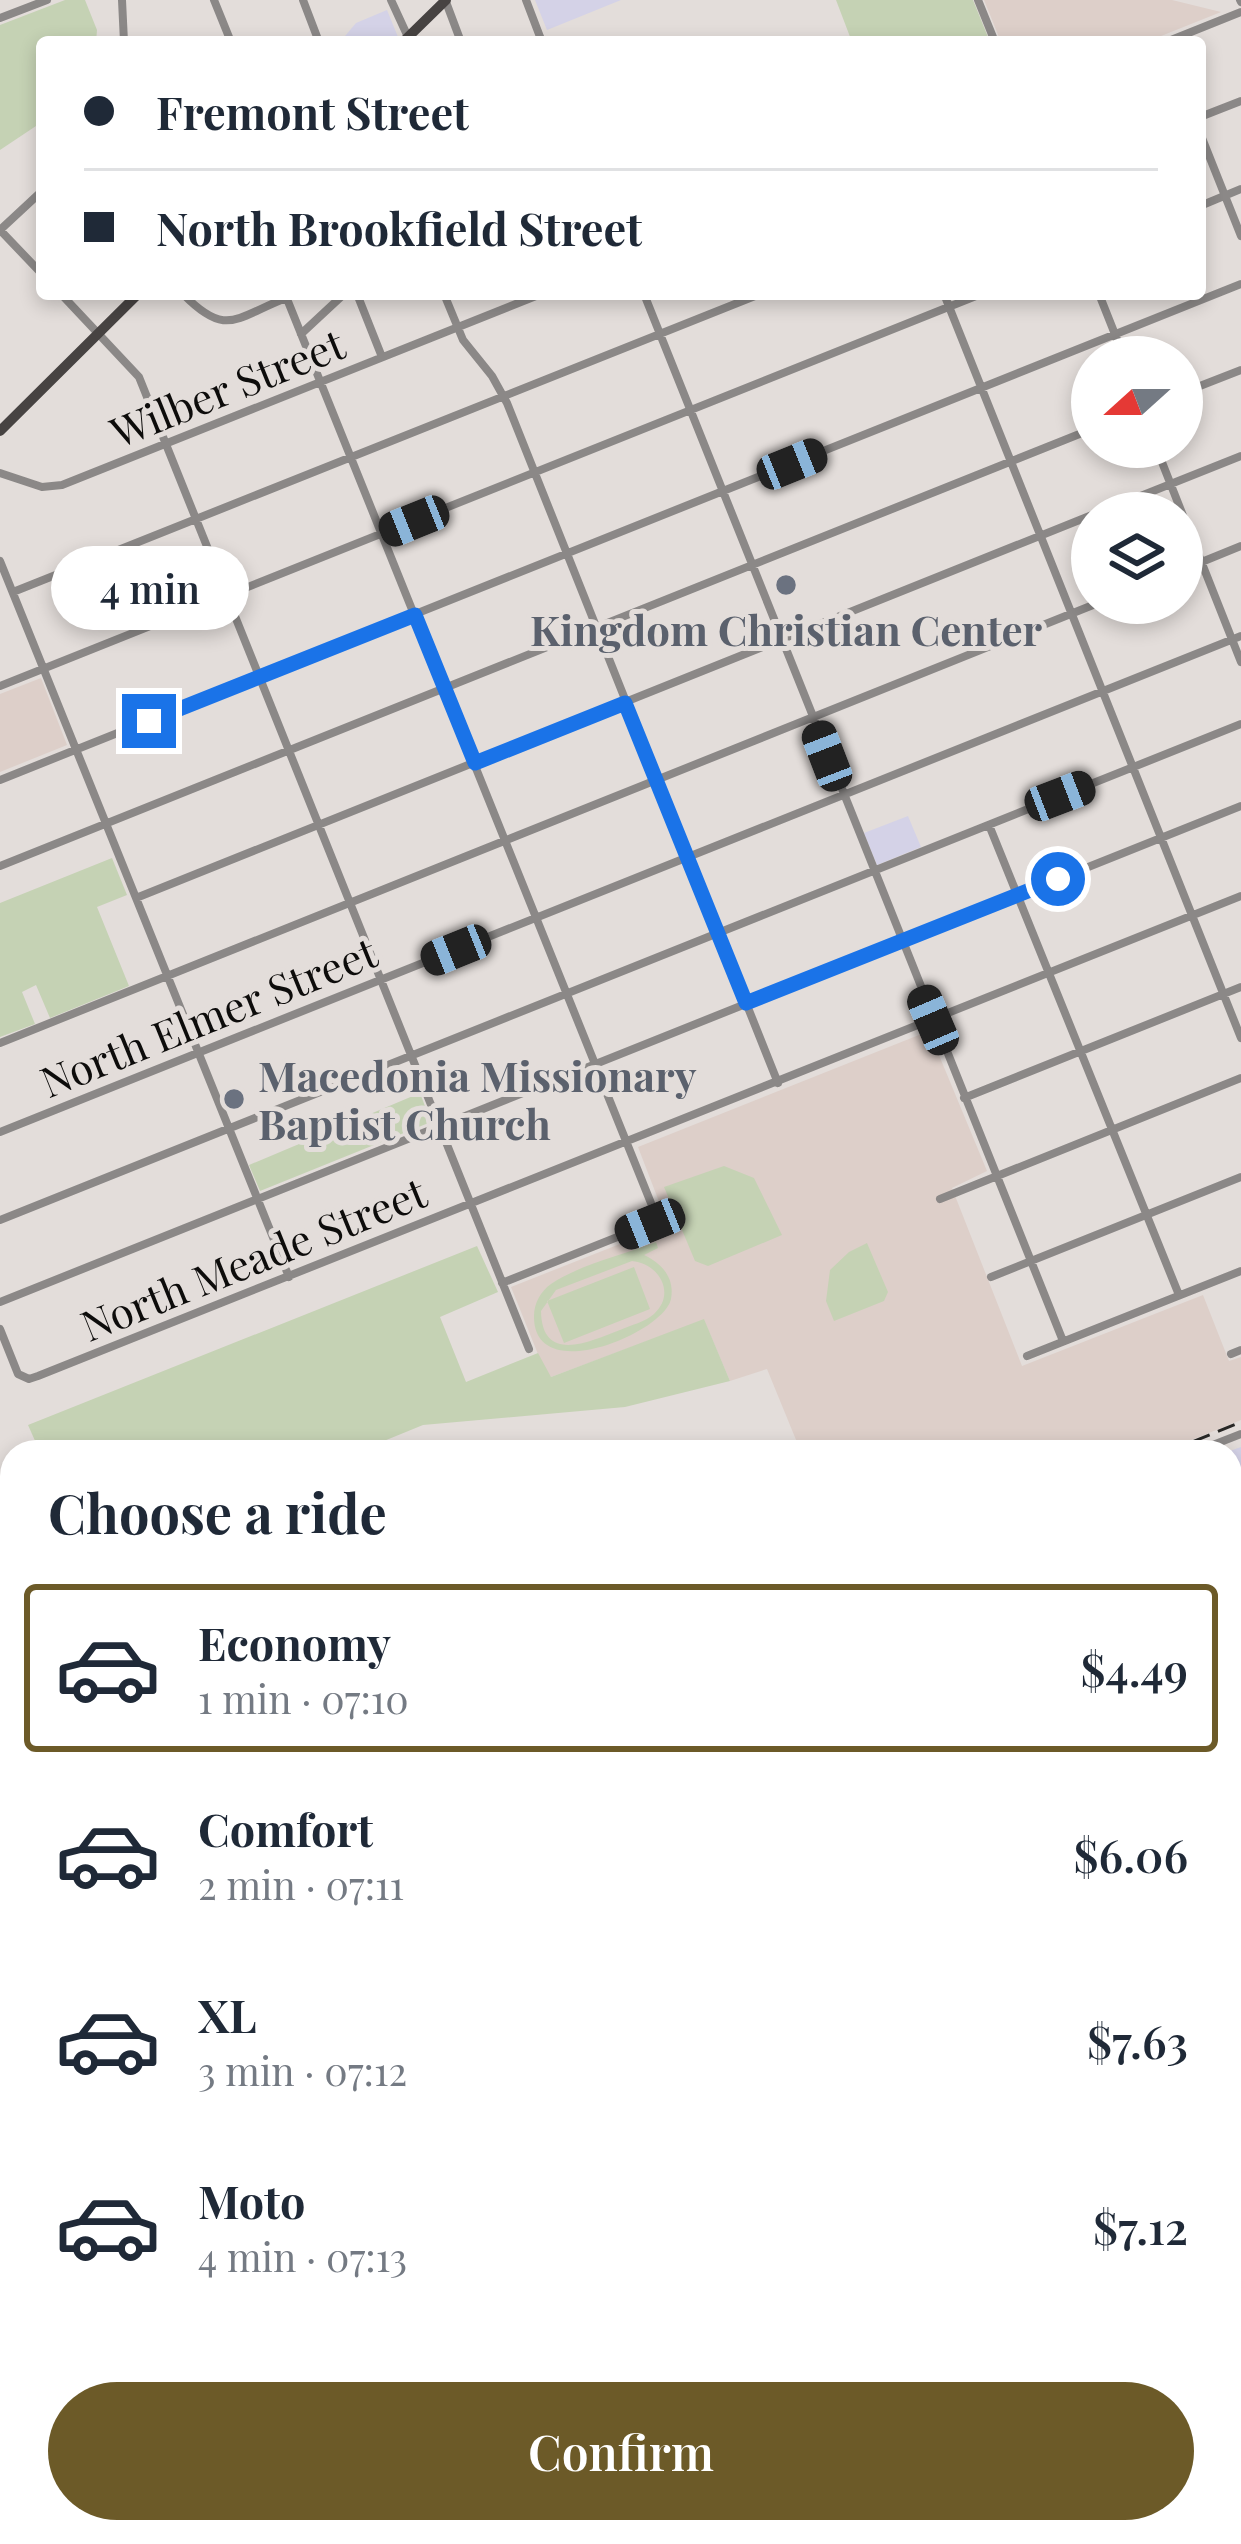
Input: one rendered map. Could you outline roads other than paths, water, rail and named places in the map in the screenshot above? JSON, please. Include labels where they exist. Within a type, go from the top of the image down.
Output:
[{"type":"main road","points":[[409,36],[445,0]]},
{"type":"main road","points":[[0,431],[132,300]]},
{"type":"street","points":[[122,0],[124,36]]},
{"type":"street","points":[[214,0],[229,36]]},
{"type":"street","points":[[302,0],[317,36]]},
{"type":"street","points":[[391,0],[404,36]]},
{"type":"street","points":[[445,0],[459,36]]},
{"type":"street","points":[[526,0],[540,36]]},
{"type":"street","points":[[978,0],[992,36]]},
{"type":"street","points":[[0,18],[41,1]]},
{"type":"street","points":[[1181,36],[1241,12]]},
{"type":"street","points":[[1206,115],[1241,100]]},
{"type":"street","points":[[1206,148],[1241,236]]},
{"type":"street","points":[[1206,204],[1241,189]]},
{"type":"street","points":[[36,197],[0,230],[36,268]]},
{"type":"street","points":[[1206,298],[1241,284]]},
{"type":"street","points":[[68,300],[134,369],[529,1349]]},
{"type":"street","points":[[190,300],[208,318],[222,322],[275,300]]},
{"type":"street","points":[[287,300],[655,1218],[502,1283]]},
{"type":"street","points":[[301,334],[338,300]]},
{"type":"street","points":[[359,300],[382,357]]},
{"type":"street","points":[[446,300],[457,327],[504,396],[778,1083]]},
{"type":"street","name":"Wilber Street","points":[[0,473],[36,486],[56,487],[526,300]]},
{"type":"street","points":[[646,300],[1063,1341]]},
{"type":"street","points":[[13,592],[745,300]]},
{"type":"street","points":[[946,300],[1241,1038]]},
{"type":"street","points":[[0,686],[966,300]]},
{"type":"street","points":[[1101,300],[1114,334]]},
{"type":"street","points":[[0,780],[1200,300]]},
{"type":"street","points":[[1203,385],[1241,370]]},
{"type":"street","points":[[0,866],[1071,437]]},
{"type":"street","points":[[1151,492],[1241,456]]},
{"type":"street","points":[[1165,468],[1174,492]]},
{"type":"street","points":[[136,898],[1071,524]]},
{"type":"street","points":[[1203,561],[1241,546]]},
{"type":"street","points":[[0,561],[289,1277]]},
{"type":"street","points":[[1203,566],[1236,638],[1241,662]]},
{"type":"street","points":[[0,1042],[1070,614]]},
{"type":"street","name":"North Elmer Street","points":[[0,1132],[1236,638]]},
{"type":"street","points":[[0,1220],[1241,724]]},
{"type":"street","points":[[0,1302],[1241,806]]},
{"type":"street","points":[[989,825],[1179,1295]]},
{"type":"street","name":"North Meade Street","points":[[0,1329],[23,1378],[38,1376],[1241,896]]},
{"type":"street","points":[[964,1098],[1241,987]]},
{"type":"street","points":[[940,1199],[1241,1078]]},
{"type":"street","points":[[991,1277],[1241,1178]]},
{"type":"street","points":[[1027,1356],[1241,1270]]},
{"type":"street","points":[[1231,1354],[1241,1350]]},
{"type":"railway","points":[[1197,1440],[1241,1422]]},
{"type":"place","name":"Kingdom Christian Center","points":[[786,585]]},
{"type":"place","name":"Macedonia Missionary Baptist Church","points":[[234,1099]]}]
